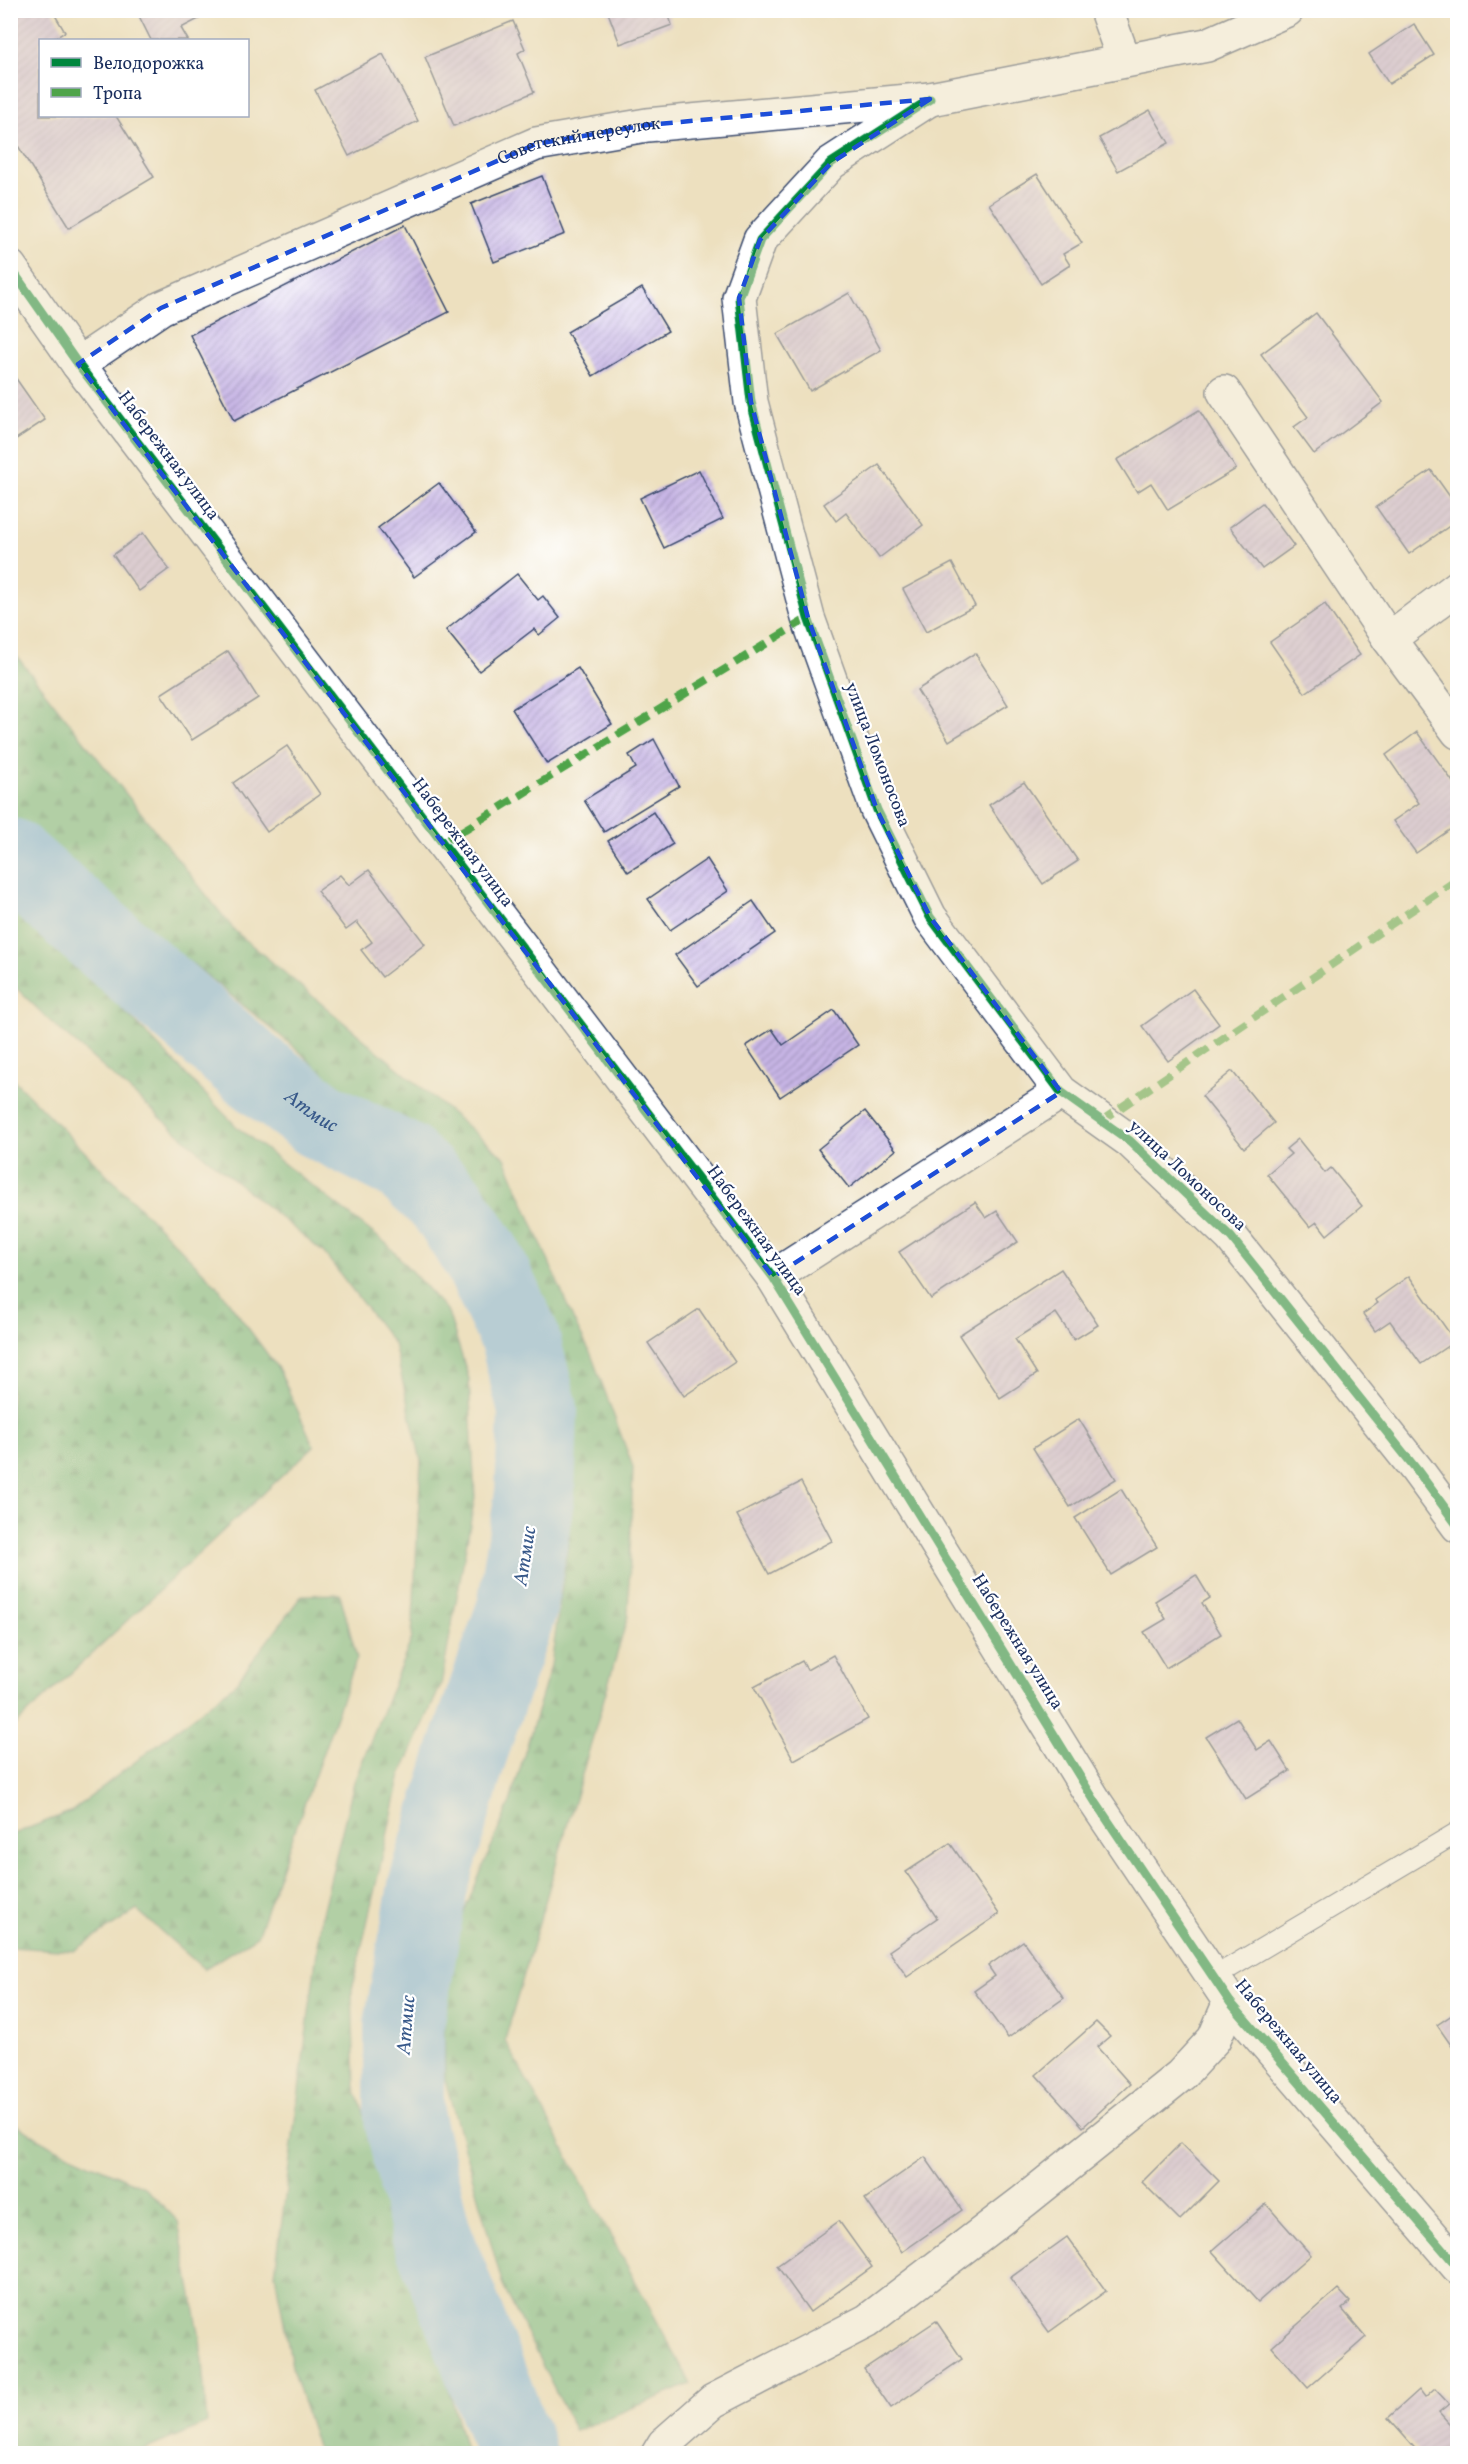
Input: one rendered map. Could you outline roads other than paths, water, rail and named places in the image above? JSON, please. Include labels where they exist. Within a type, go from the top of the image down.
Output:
[{"type":"street","points":[[1106,10],[1124,60]]},
{"type":"street","name":"Советский переулок","points":[[78,364],[161,308],[536,144],[647,125],[930,99],[1207,45],[1287,10]]},
{"type":"street","name":"улица Ломоносова","points":[[930,99],[831,163],[760,240],[739,298],[751,402],[808,618],[877,810],[930,917],[1061,1092],[1130,1141],[1231,1237],[1417,1470],[1458,1526]]},
{"type":"street","name":"Набережная улица","points":[[10,267],[78,364],[773,1277],[1096,1803],[1222,1990],[1458,2267]]},
{"type":"street","points":[[1224,392],[1389,639],[1458,732]]},
{"type":"street","points":[[1389,639],[1458,587]]},
{"type":"street","points":[[773,1277],[1061,1092]]},
{"type":"street","points":[[658,2454],[664,2444],[713,2401],[867,2321],[1024,2201],[1182,2075],[1214,2039],[1222,1990]]},
{"type":"lane","points":[[1222,1990],[1458,1832]]},
{"type":"waterway","name":"Атмис","points":[[10,858],[252,1069],[320,1120],[402,1161],[446,1202],[483,1259],[519,1336],[538,1410],[535,1493],[517,1608],[466,1757],[428,1886],[404,2025],[404,2119],[431,2233],[517,2454]]}]
